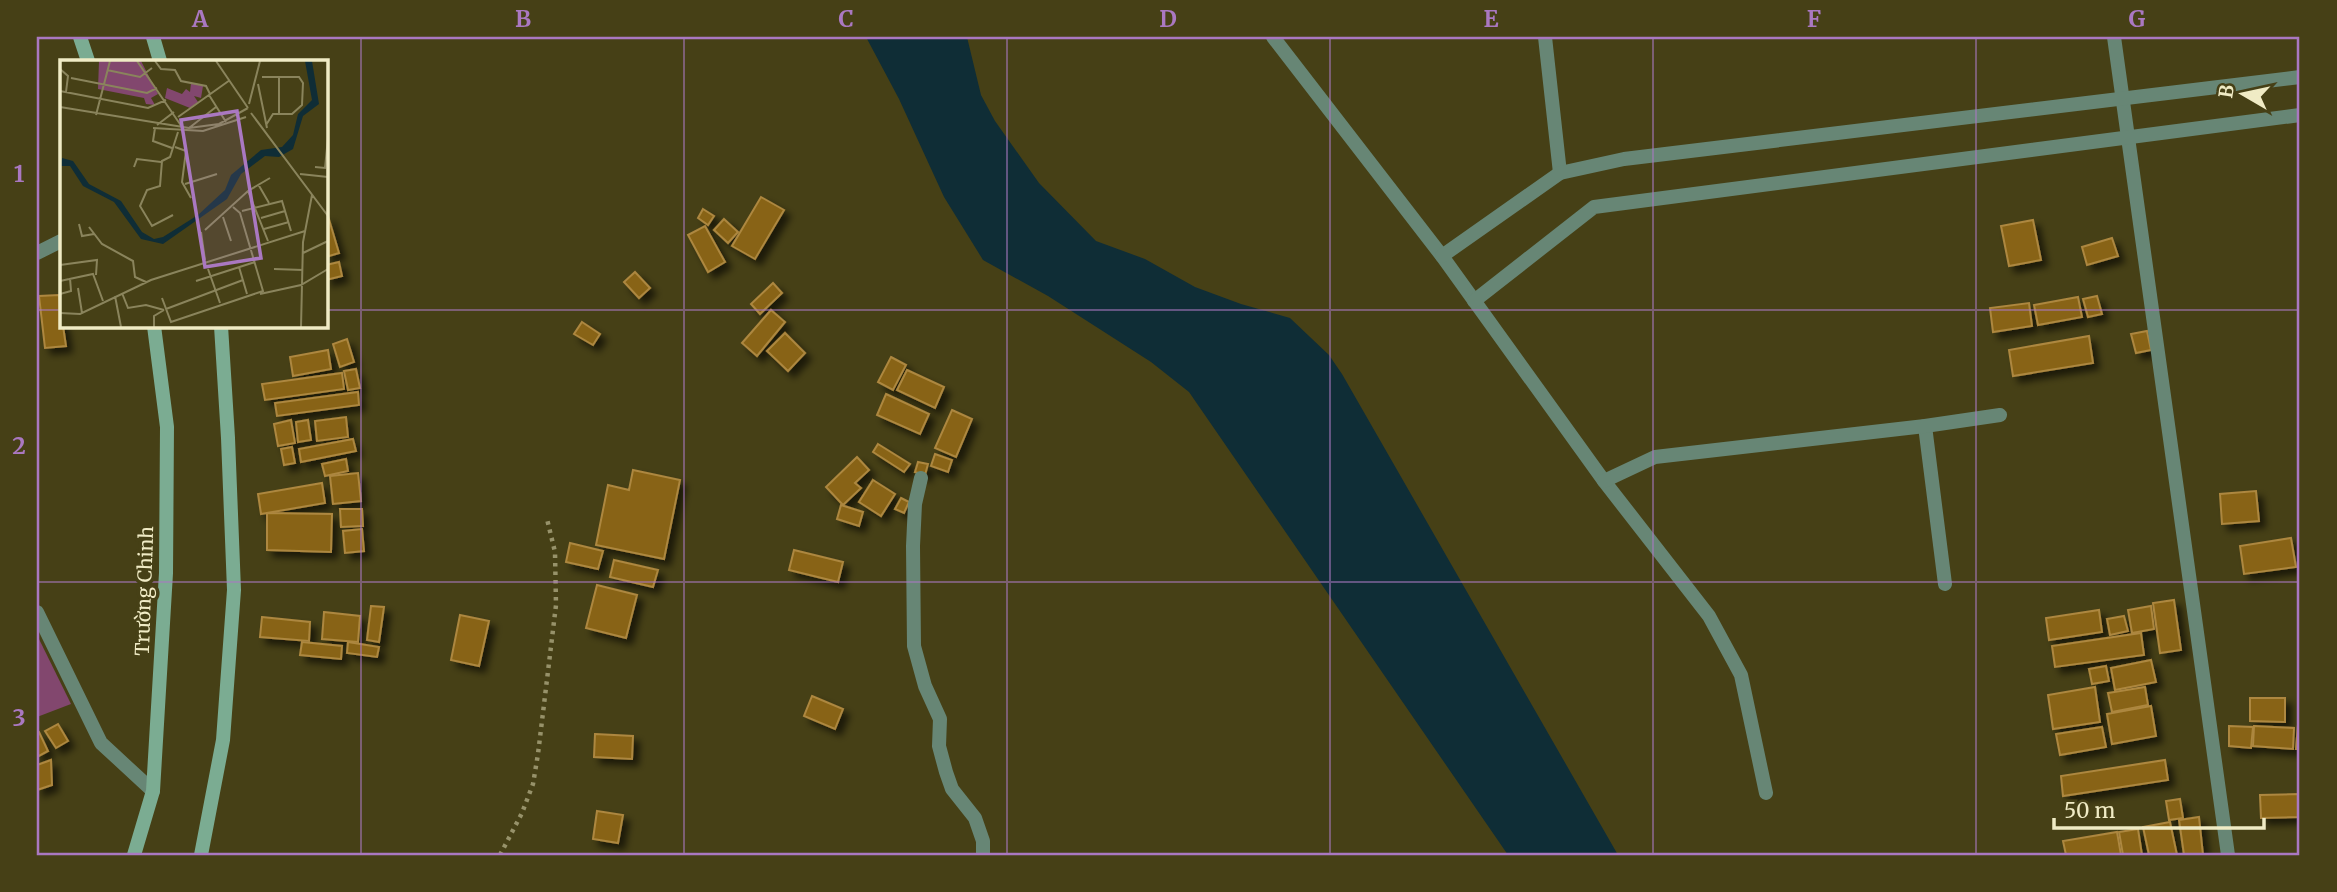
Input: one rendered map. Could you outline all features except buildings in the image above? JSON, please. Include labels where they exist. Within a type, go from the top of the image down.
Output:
[{"type":"street","points":[[80,37],[88,60]]},
{"type":"street","points":[[153,37],[160,60]]},
{"type":"street","points":[[1273,37],[1442,256],[1604,481],[1709,616],[1741,676],[1766,793]]},
{"type":"street","points":[[1545,37],[1560,173]]},
{"type":"street","points":[[2115,37],[2228,855]]},
{"type":"street","points":[[1442,256],[1560,173],[1623,159],[2300,77]]},
{"type":"street","points":[[1474,301],[1594,207],[2300,115]]},
{"type":"street","points":[[37,253],[60,242]]},
{"type":"street","name":"Trường Chinh","points":[[134,855],[153,791],[166,573],[167,427],[153,327]]},
{"type":"street","points":[[201,855],[223,740],[234,590],[221,327]]},
{"type":"street","points":[[1604,481],[1655,457],[2000,415]]},
{"type":"street","points":[[1925,426],[1945,584]]},
{"type":"street","points":[[921,478],[915,504],[913,546],[914,646],[925,686],[940,719],[939,746],[946,772],[952,789],[975,818],[983,841],[983,855]]},
{"type":"street","points":[[37,612],[102,743],[153,791]]},
{"type":"path","points":[[500,855],[533,784],[538,754],[556,605],[555,552],[547,519]]},
{"type":"shaded area","points":[[37,635],[71,704],[37,717]]},
{"type":"water","points":[[866,37],[967,37],[981,95],[995,121],[1039,183],[1096,241],[1145,259],[1195,287],[1290,318],[1329,355],[1618,855],[1508,855],[1189,392],[1151,362],[1048,296],[983,260],[944,197],[899,99]]}]
